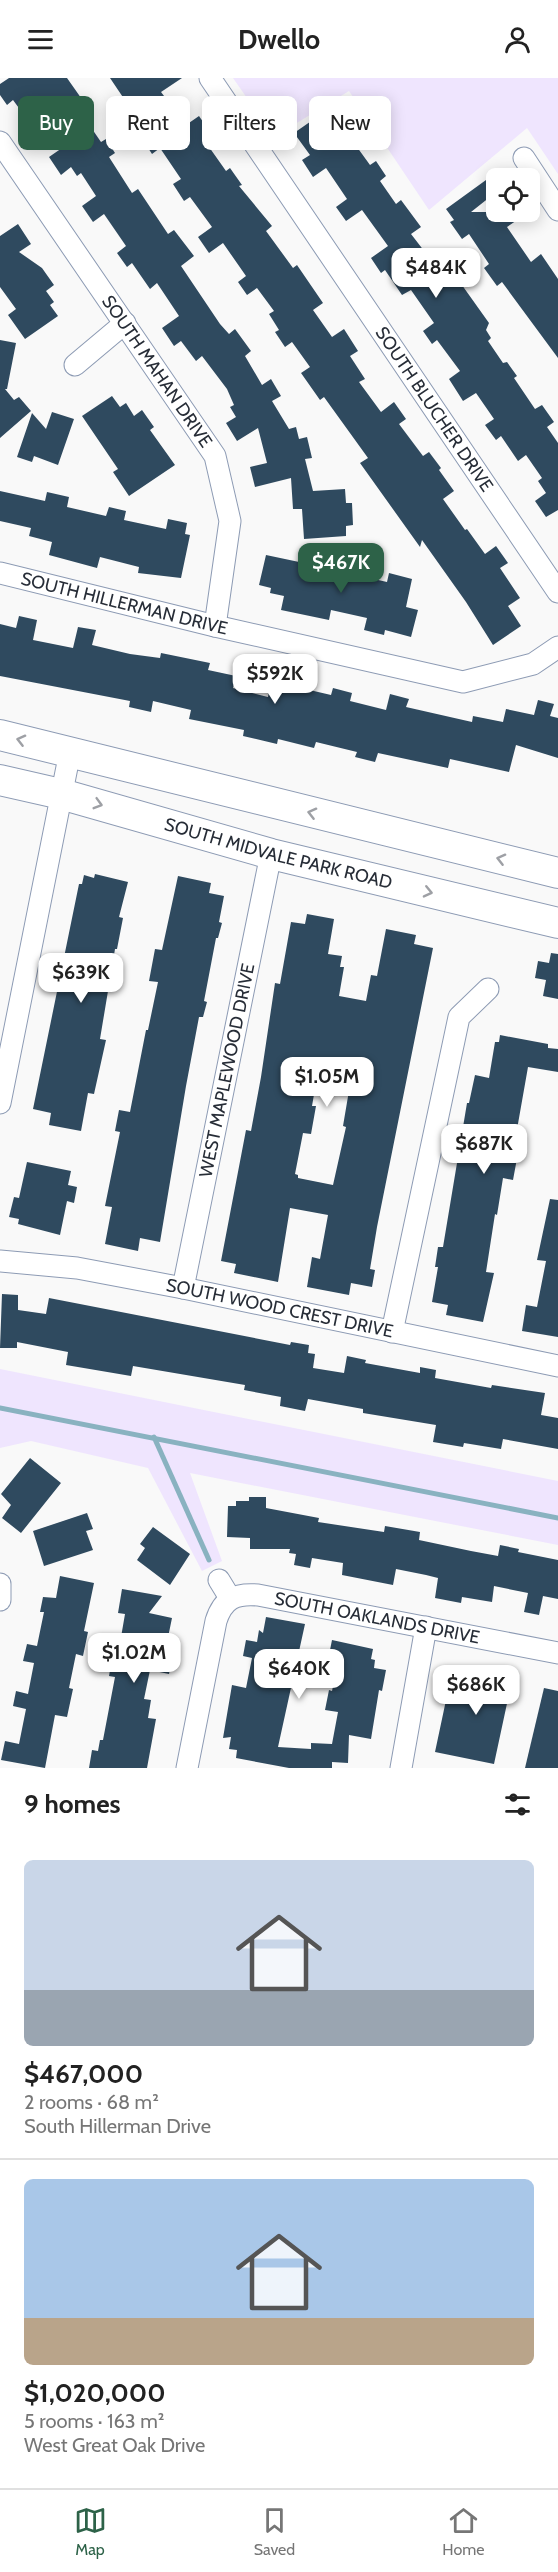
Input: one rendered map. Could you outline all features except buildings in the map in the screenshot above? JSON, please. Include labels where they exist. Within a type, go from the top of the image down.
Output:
[{"type":"main road","points":[[0,735],[558,873]]},
{"type":"main road","name":"SOUTH MIDVALE PARK ROAD","points":[[0,780],[61,794],[271,854],[558,923]]},
{"type":"street","name":"SOUTH BLUCHER DRIVE","points":[[210,78],[558,592]]},
{"type":"street","name":"SOUTH MAHAN DRIVE","points":[[0,142],[215,456],[230,521],[215,626]]},
{"type":"street","points":[[524,158],[558,210]]},
{"type":"street","points":[[75,365],[125,323]]},
{"type":"street","name":"SOUTH HILLERMAN DRIVE","points":[[0,573],[215,626],[463,682],[533,664],[558,646]]},
{"type":"street","points":[[0,1103],[70,752]]},
{"type":"street","name":"WEST MAPLEWOOD DRIVE","points":[[183,1288],[271,854]]},
{"type":"street","points":[[392,1332],[459,1017],[488,989]]},
{"type":"street","name":"SOUTH WOOD CREST DRIVE","points":[[0,1262],[77,1268],[558,1366]]},
{"type":"street","points":[[0,1600],[2,1573]]},
{"type":"street","name":"SOUTH OAKLANDS DRIVE","points":[[187,1768],[216,1621],[224,1602],[225,1589],[558,1653]]},
{"type":"street","points":[[401,1768],[426,1627]]},
{"type":"shaded area","points":[[233,78],[558,78],[558,174],[527,128],[429,210],[389,150],[391,150],[391,96],[352,96],[349,91],[341,96],[309,96],[309,116],[297,123],[297,96],[246,96]]},
{"type":"shaded area","points":[[0,1369],[558,1481],[558,1545],[190,1473],[222,1561],[202,1571],[148,1468],[31,1441],[0,1448]]},
{"type":"waterway","points":[[0,1408],[558,1518]]},
{"type":"waterway","points":[[154,1437],[209,1560]]}]
